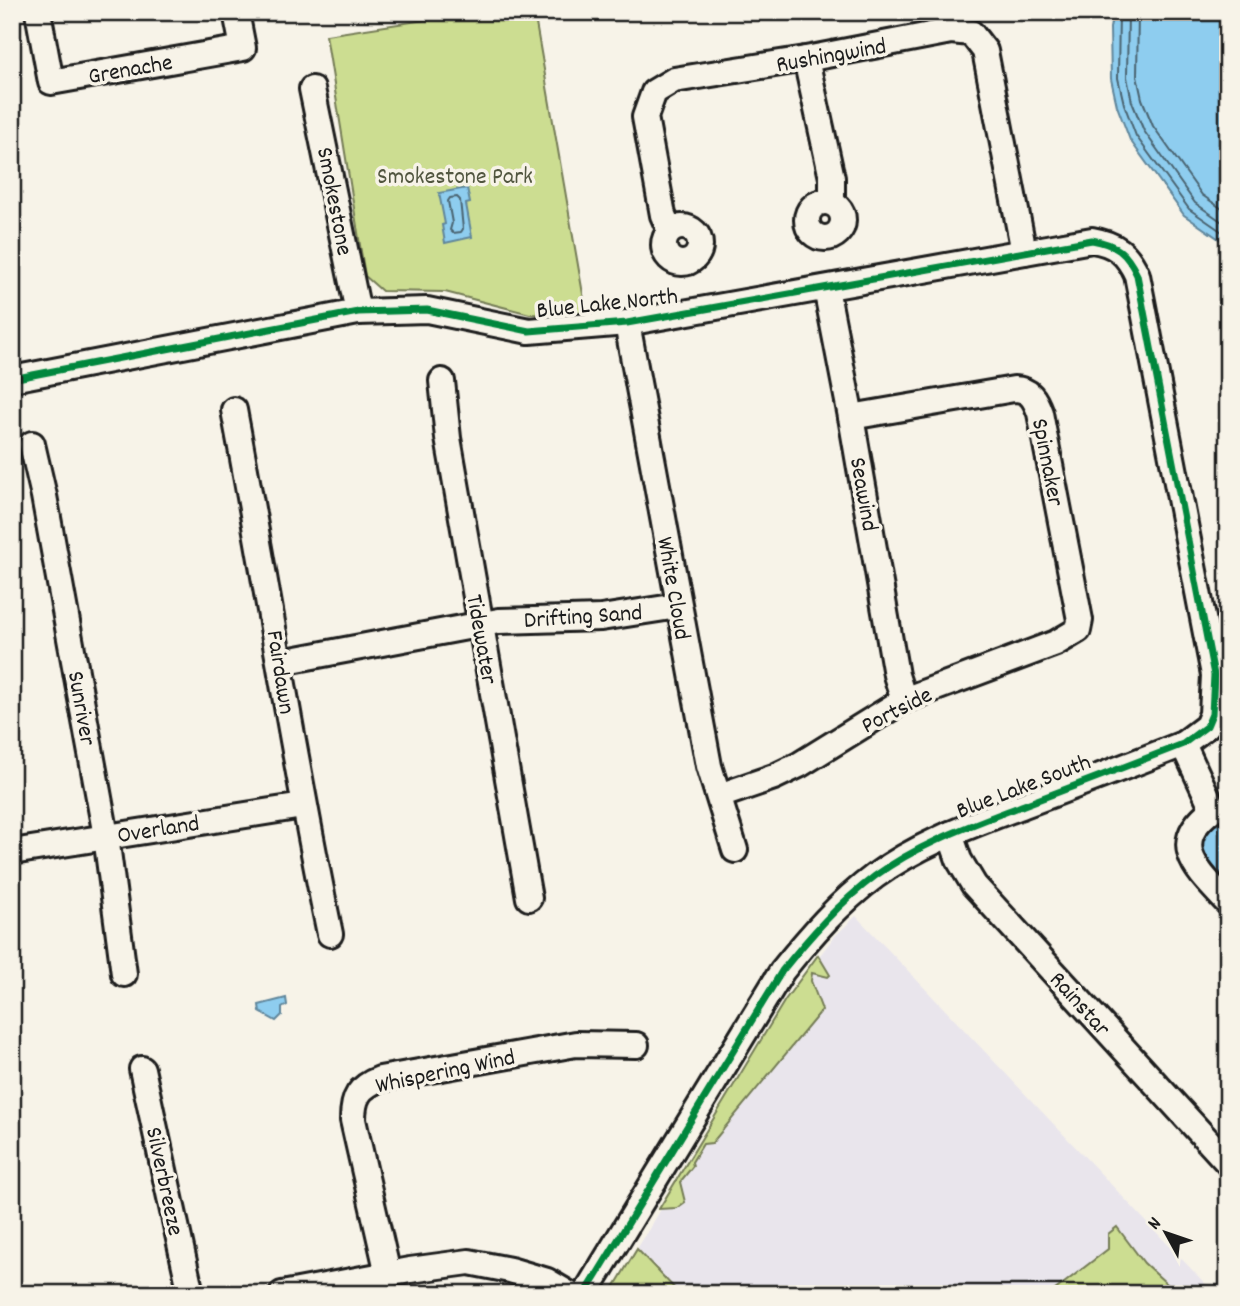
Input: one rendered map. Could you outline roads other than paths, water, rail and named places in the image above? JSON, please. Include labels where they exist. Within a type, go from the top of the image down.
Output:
[{"type":"street","name":"Grenache","points":[[38,12],[51,82],[243,48],[236,12]]},
{"type":"street","name":"Rushingwind","points":[[670,231],[663,215],[645,117],[654,92],[674,80],[951,32],[971,33],[985,51],[1024,252]]},
{"type":"street","points":[[806,59],[832,178],[832,203]]},
{"type":"street","name":"Smokestone","points":[[312,89],[358,312]]},
{"type":"street","name":"Blue Lake North","points":[[12,379],[358,312],[427,310],[529,331],[627,323],[1092,240],[1108,243],[1121,250]]},
{"type":"street","name":"Blue Lake South","points":[[585,1294],[782,971],[814,932],[843,903],[911,853],[950,834],[1183,744],[1207,726],[1212,714],[1214,675],[1138,275],[1121,250]]},
{"type":"street","name":"Seawind","points":[[826,288],[896,675],[904,700]]},
{"type":"street","name":"White Cloud","points":[[627,323],[709,766],[735,850]]},
{"type":"street","name":"Tidewater","points":[[442,380],[448,438],[529,898]]},
{"type":"street","name":"Spinnaker","points":[[851,417],[1014,389],[1030,393],[1037,402],[1040,413],[1080,620],[1078,630]]},
{"type":"street","name":"Fairdawn","points":[[234,410],[281,662],[303,806],[330,934]]},
{"type":"street","name":"Sunriver","points":[[32,444],[44,496],[106,836],[124,974]]},
{"type":"street","name":"Drifting Sand","points":[[281,662],[506,621],[571,621],[678,606]]},
{"type":"street","name":"Portside","points":[[719,796],[774,777],[799,765],[904,700],[1056,643],[1078,630]]},
{"type":"street","points":[[1183,744],[1220,807],[1200,819],[1191,832],[1188,853],[1201,875],[1228,903]]},
{"type":"street","name":"Overland","points":[[12,852],[303,806]]},
{"type":"street","name":"Rainstar","points":[[950,834],[959,860],[974,885],[1228,1163]]},
{"type":"street","name":"Whispering Wind","points":[[388,1274],[353,1120],[353,1106],[358,1091],[368,1083],[380,1079],[576,1044],[636,1045]]},
{"type":"street","name":"Silverbreeze","points":[[142,1069],[191,1294]]},
{"type":"street","points":[[282,1294],[469,1262],[547,1281],[569,1294]]},
{"type":"water","points":[[1113,12],[1228,12],[1228,245],[1184,215],[1130,140],[1117,106],[1111,79],[1110,28]]},
{"type":"water","points":[[467,188],[470,203],[466,204],[472,237],[445,243],[442,225],[445,224],[439,193]]},
{"type":"water","points":[[1228,822],[1228,866],[1217,876],[1204,857],[1202,840],[1211,826]]},
{"type":"water","points":[[286,998],[287,1005],[282,1008],[282,1015],[276,1021],[260,1012],[259,1005]]},
{"type":"park label","name":"Smokestone Park","points":[[455,175]]}]
